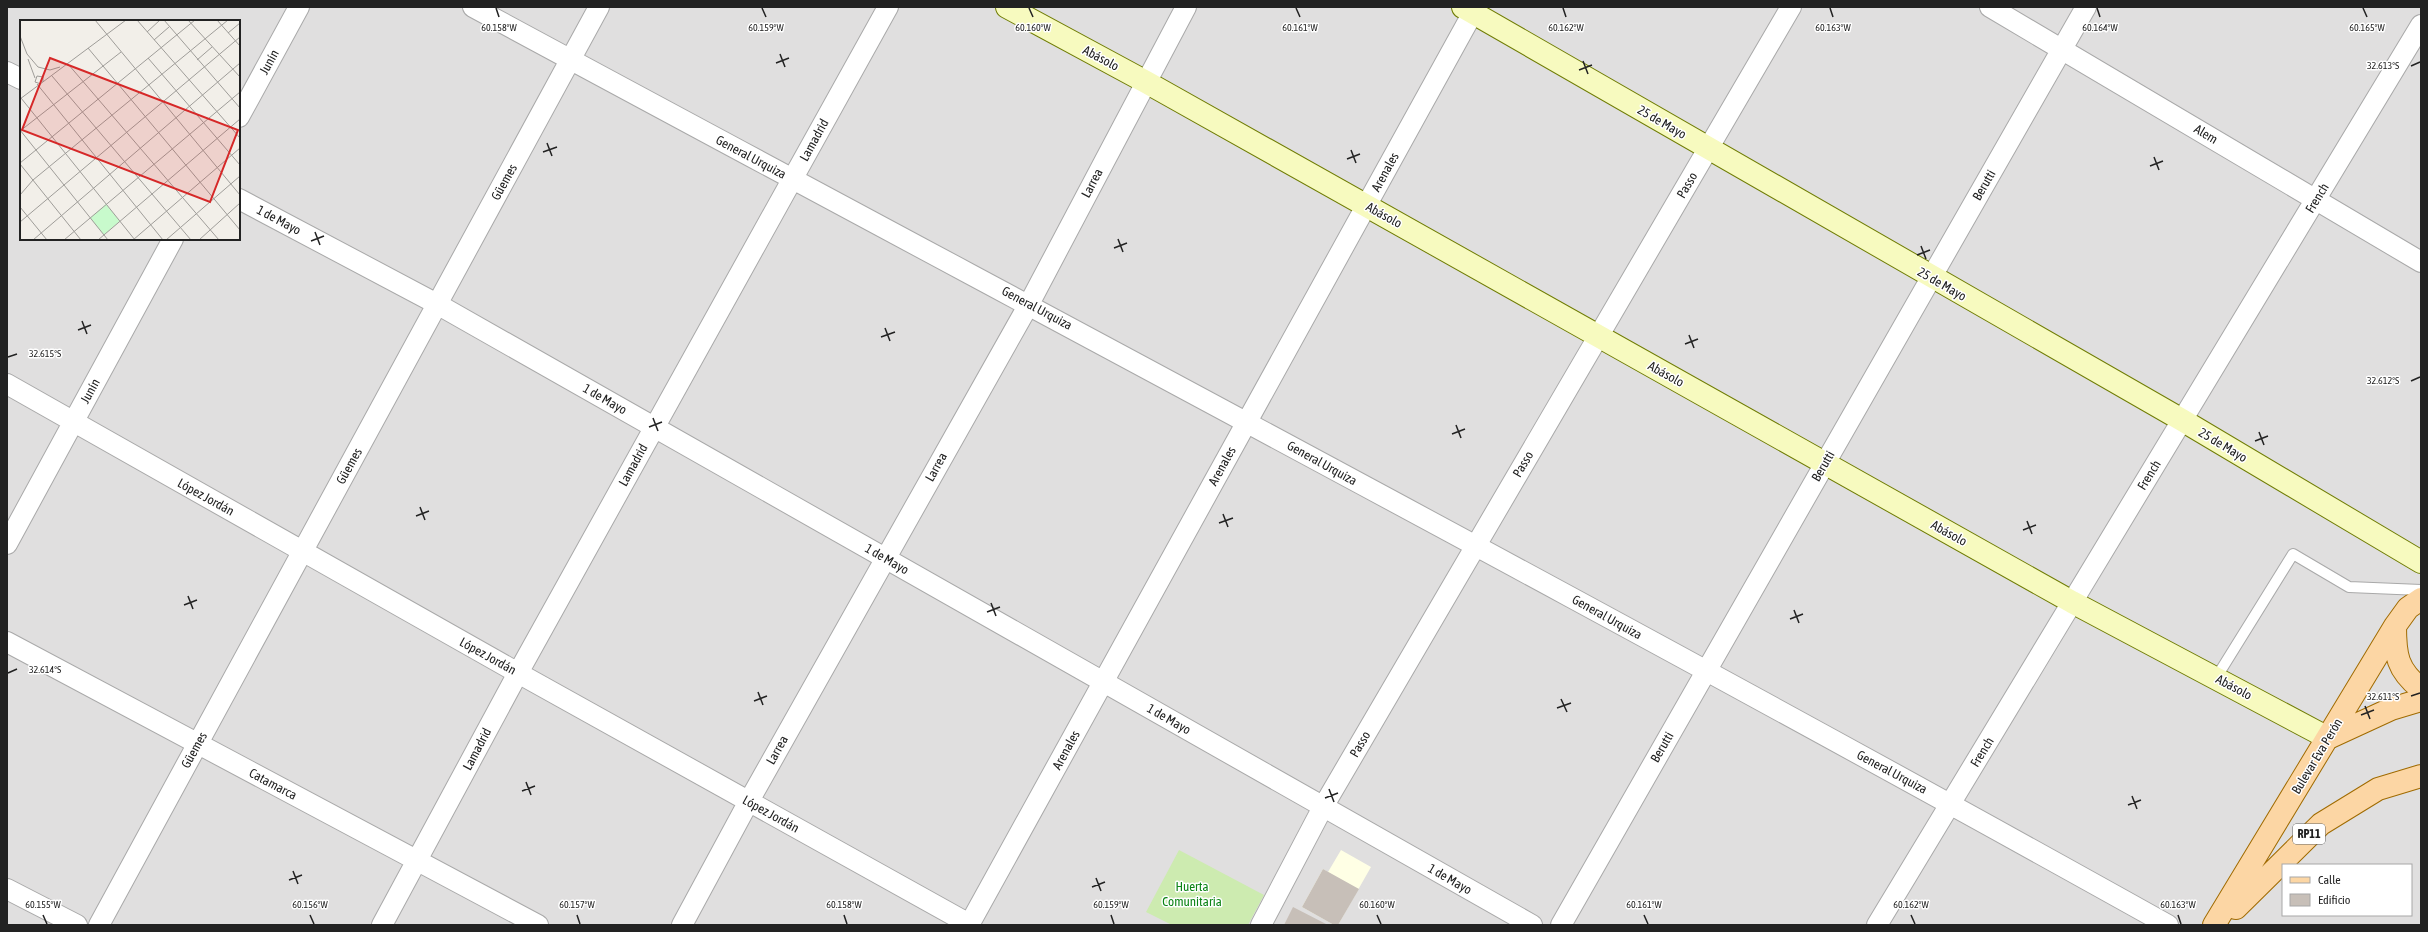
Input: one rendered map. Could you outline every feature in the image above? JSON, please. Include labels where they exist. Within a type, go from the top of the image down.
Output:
[{"type":"main road","name":"Bulevar Eva Perón","points":[[2214,925],[2395,626],[2418,595]]},
{"type":"main road","points":[[2395,626],[2395,652],[2402,670],[2409,679],[2421,689]]},
{"type":"main road","points":[[2328,738],[2391,709],[2421,700]]},
{"type":"main road","name":"RP11","points":[[2220,925],[2259,882],[2320,824],[2378,789],[2421,776]]},
{"type":"street","name":"Junín","points":[[240,115],[299,7]]},
{"type":"street","name":"General Urquiza","points":[[473,7],[792,179],[1029,304],[1476,546],[1950,804],[2168,925]]},
{"type":"street","name":"Güemes","points":[[98,925],[599,7]]},
{"type":"street","name":"Lamadrid","points":[[382,925],[518,673],[888,7]]},
{"type":"street","name":"Abásolo","points":[[1007,7],[1146,82],[2072,602],[2328,738]]},
{"type":"street","name":"Larrea","points":[[682,925],[748,801],[1029,304],[1186,7]]},
{"type":"street","name":"Passo","points":[[1261,925],[1324,807],[1791,7]]},
{"type":"street","name":"Alem","points":[[1990,7],[2062,48],[2421,262]]},
{"type":"street","name":"Berutti","points":[[1561,925],[2086,7]]},
{"type":"street","name":"25 de Mayo","points":[[1470,9],[1708,149],[2182,420],[2421,562]]},
{"type":"street","name":"Arenales","points":[[970,925],[1366,206],[1470,9]]},
{"type":"street","name":"French","points":[[1877,925],[2421,25]]},
{"type":"street","points":[[7,72],[20,78]]},
{"type":"street","name":"1 de Mayo","points":[[240,200],[437,304],[1532,925]]},
{"type":"street","name":"Junín","points":[[7,544],[171,240]]},
{"type":"street","name":"López Jordán","points":[[7,384],[518,673],[970,925]]},
{"type":"street","name":"Catamarca","points":[[7,642],[538,925]]},
{"type":"street","points":[[7,889],[77,925]]},
{"type":"lane","points":[[2216,678],[2293,554],[2349,587],[2418,595]]},
{"type":"shaded area","points":[[7,7],[2421,7],[2421,925],[7,925]]},
{"type":"shaded area","points":[[1341,850],[1371,867],[1338,925],[1334,925],[1302,907],[1323,869],[1328,872]]},
{"type":"green space","name":"Huerta Comunitaria","points":[[1179,850],[1264,895],[1248,925],[1172,925],[1146,912]]},
{"type":"building","points":[[1323,869],[1359,889],[1338,925],[1334,925],[1302,907]]},
{"type":"building","points":[[1293,907],[1328,925],[1284,925]]}]
